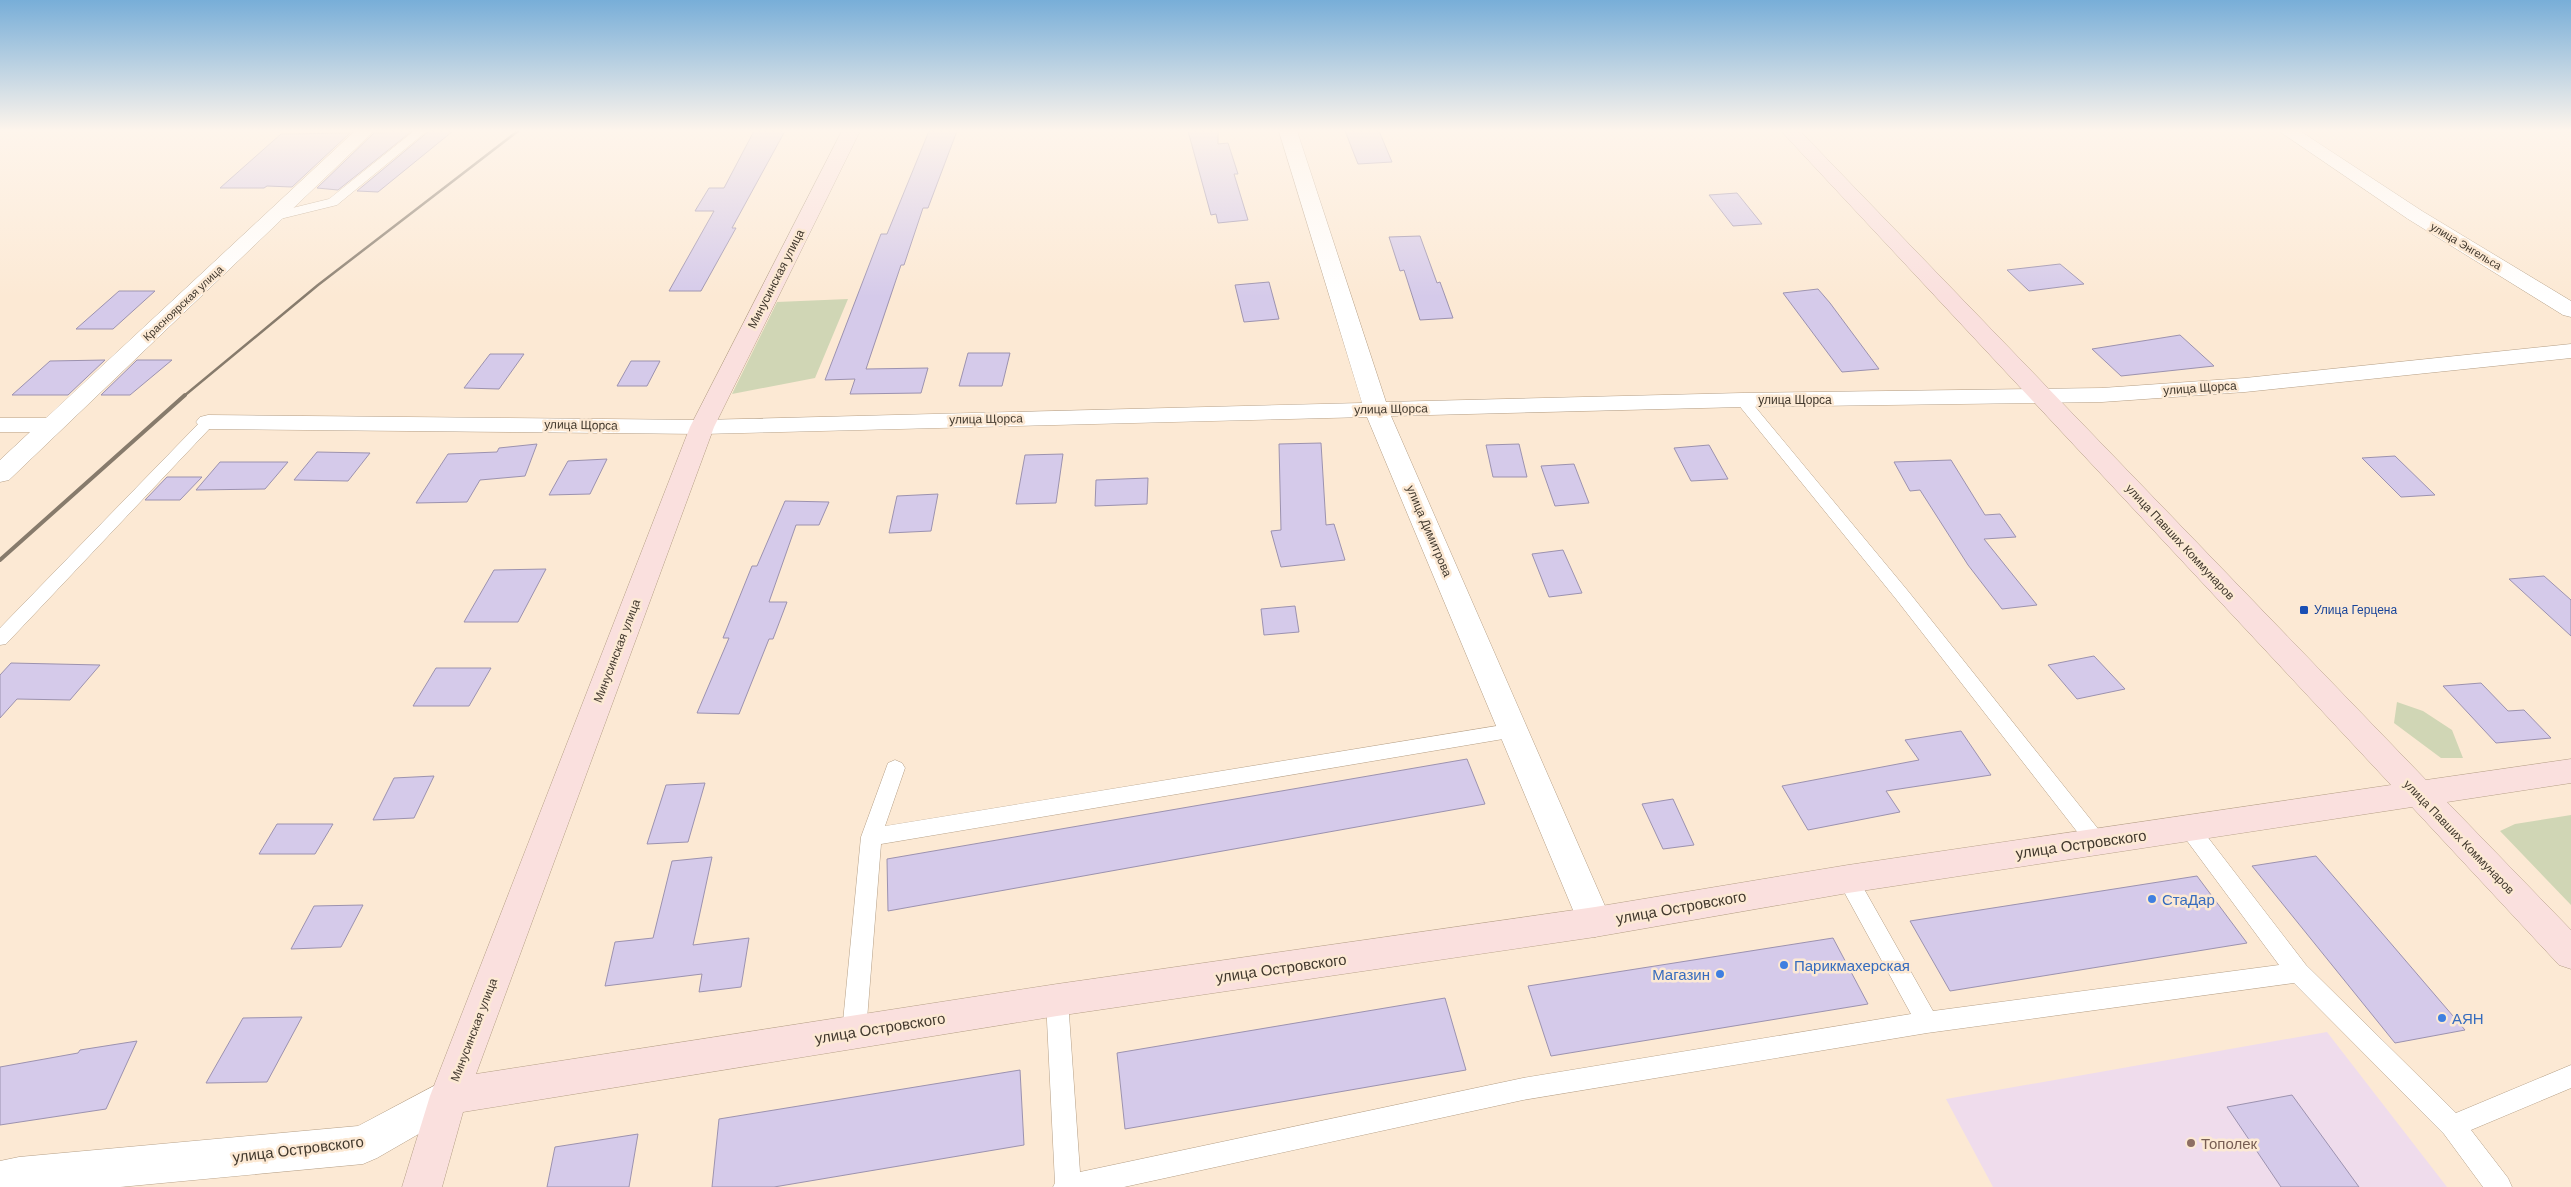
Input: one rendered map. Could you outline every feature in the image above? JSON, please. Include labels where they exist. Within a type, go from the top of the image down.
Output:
[{"type":"street","name":"Красноярская улица","points":[[0,474],[307,186]]},
{"type":"street","name":"Минусинская улица","points":[[422,1187],[449,1096],[702,426],[823,186]]},
{"type":"street","name":"улица Димитрова","points":[[1306,186],[1376,409],[1515,730],[1595,922]]},
{"type":"street","name":"улица Павших Коммунаров","points":[[1843,186],[2571,954]]},
{"type":"street","name":"улица Энгельса","points":[[2372,186],[2415,215],[2571,310]]},
{"type":"street","name":"улица Щорса","points":[[208,422],[702,426],[1742,400],[2102,395],[2245,385],[2571,350]]},
{"type":"street","points":[[0,425],[51,425]]},
{"type":"street","name":"улица Островского","points":[[0,1181],[19,1177],[364,1145],[449,1096],[1057,1000],[1595,922],[1848,879],[2416,792],[2571,771]]},
{"type":"lane","points":[[276,216],[333,202],[352,186]]},
{"type":"lane","points":[[1742,400],[1902,595],[2096,841]]},
{"type":"lane","points":[[0,639],[208,422]]},
{"type":"lane","points":[[871,837],[1515,730]]},
{"type":"lane","points":[[854,1032],[871,837],[895,768]]},
{"type":"lane","points":[[2189,828],[2298,972],[2453,1126],[2499,1187]]},
{"type":"lane","points":[[1848,879],[1927,1022]]},
{"type":"lane","points":[[1057,1000],[1067,1187],[1523,1089],[1927,1022],[2298,972]]},
{"type":"lane","points":[[2453,1126],[2571,1076]]},
{"type":"shaded area","name":"Тополек","points":[[2327,1032],[2447,1187],[1993,1187],[1946,1099]]},
{"type":"green space","points":[[848,299],[815,378],[732,394],[777,302]]},
{"type":"green space","points":[[2397,702],[2423,711],[2452,730],[2463,758],[2441,758],[2394,723]]},
{"type":"green space","points":[[2571,815],[2571,905],[2500,831],[2515,824]]},
{"type":"building","points":[[222,186],[266,186],[264,188],[220,188]]},
{"type":"building","points":[[319,186],[343,186],[338,190],[317,188]]},
{"type":"building","points":[[363,186],[385,186],[378,192],[357,191]]},
{"type":"building","points":[[725,186],[755,186],[732,228],[736,228],[701,291],[669,291],[714,211],[695,211],[709,188],[724,188]]},
{"type":"building","points":[[906,186],[936,186],[928,208],[923,208],[904,265],[901,265],[866,369],[928,368],[921,393],[850,394],[855,379],[825,380],[881,234],[887,234]]},
{"type":"building","points":[[1203,186],[1238,186],[1248,220],[1218,223],[1216,214],[1211,215]]},
{"type":"building","points":[[1737,193],[1762,224],[1733,226],[1709,195]]},
{"type":"building","points":[[1420,236],[1437,283],[1440,282],[1453,318],[1420,320],[1404,270],[1400,271],[1389,237]]},
{"type":"building","points":[[2060,264],[2084,284],[2029,291],[2007,270]]},
{"type":"building","points":[[1269,282],[1279,319],[1244,322],[1235,285]]},
{"type":"building","points":[[1818,289],[1879,369],[1842,372],[1783,293]]},
{"type":"building","points":[[119,291],[155,291],[113,329],[76,329]]},
{"type":"building","points":[[2180,335],[2214,366],[2121,376],[2092,349]]},
{"type":"building","points":[[968,353],[1010,353],[1002,386],[959,386]]},
{"type":"building","points":[[490,354],[524,354],[499,389],[464,388]]},
{"type":"building","points":[[105,360],[68,395],[12,395],[50,361]]},
{"type":"building","points":[[137,360],[172,360],[130,395],[101,395]]},
{"type":"building","points":[[631,361],[660,361],[647,386],[617,386]]},
{"type":"building","points":[[1321,443],[1326,525],[1334,524],[1345,560],[1281,567],[1271,531],[1281,530],[1279,444]]},
{"type":"building","points":[[537,444],[525,476],[480,480],[467,502],[416,503],[448,454],[497,452],[499,448]]},
{"type":"building","points":[[1519,444],[1527,477],[1493,477],[1486,445]]},
{"type":"building","points":[[1709,445],[1728,479],[1691,481],[1674,448]]},
{"type":"building","points":[[317,452],[370,453],[348,481],[294,480]]},
{"type":"building","points":[[1063,454],[1056,503],[1016,504],[1025,455]]},
{"type":"building","points":[[2395,456],[2435,495],[2401,497],[2362,458]]},
{"type":"building","points":[[607,459],[590,494],[549,495],[568,461]]},
{"type":"building","points":[[1951,460],[1985,515],[2000,514],[2016,537],[1984,539],[2037,605],[2002,609],[1968,565],[1920,490],[1910,491],[1894,462]]},
{"type":"building","points":[[220,462],[288,462],[265,489],[196,490]]},
{"type":"building","points":[[1574,464],[1589,503],[1555,506],[1541,466]]},
{"type":"building","points":[[167,477],[202,477],[180,500],[145,500]]},
{"type":"building","points":[[1148,478],[1147,504],[1095,506],[1096,480]]},
{"type":"building","points":[[938,494],[931,531],[889,533],[897,496]]},
{"type":"building","points":[[785,501],[829,502],[819,525],[796,525],[769,602],[787,602],[773,639],[769,639],[739,714],[697,713],[729,638],[723,638],[752,566],[757,566]]},
{"type":"building","points":[[1563,550],[1582,593],[1549,597],[1532,554]]},
{"type":"building","points":[[546,569],[518,622],[464,622],[494,570]]},
{"type":"building","points":[[2544,576],[2571,600],[2571,636],[2509,579]]},
{"type":"building","points":[[1295,606],[1299,632],[1264,635],[1261,609]]},
{"type":"building","points":[[2094,656],[2125,689],[2077,699],[2048,665]]},
{"type":"building","points":[[11,663],[100,665],[70,700],[17,699],[0,718],[0,675]]},
{"type":"building","points":[[436,668],[491,668],[469,706],[413,706]]},
{"type":"building","points":[[2481,683],[2508,711],[2524,710],[2551,738],[2496,743],[2443,686]]},
{"type":"building","points":[[1961,731],[1991,775],[1886,791],[1900,812],[1808,830],[1782,786],[1919,760],[1905,740]]},
{"type":"building","points":[[1467,759],[1485,804],[888,911],[887,859]]},
{"type":"building","points":[[434,776],[414,818],[373,820],[394,778]]},
{"type":"building","points":[[705,783],[688,842],[647,844],[666,785]]},
{"type":"building","points":[[1673,799],[1694,845],[1663,849],[1642,804]]},
{"type":"building","points":[[277,824],[333,824],[315,854],[259,854]]},
{"type":"building","points":[[2316,856],[2465,1030],[2395,1043],[2252,866]]},
{"type":"building","points":[[712,857],[693,945],[749,938],[741,987],[699,992],[702,974],[605,986],[615,942],[653,938],[672,861]]},
{"type":"building","points":[[2197,876],[2247,943],[1950,991],[1910,921]]},
{"type":"building","points":[[363,905],[341,947],[291,949],[314,906]]},
{"type":"building","points":[[1833,938],[1868,1004],[1551,1056],[1528,986]]},
{"type":"building","points":[[1445,998],[1466,1070],[1125,1129],[1117,1053]]},
{"type":"building","points":[[302,1017],[267,1082],[206,1083],[243,1018]]},
{"type":"building","points":[[137,1041],[106,1109],[0,1125],[0,1067],[78,1053],[80,1050]]},
{"type":"building","points":[[1020,1070],[1024,1145],[774,1187],[712,1187],[719,1119]]},
{"type":"building","points":[[2292,1095],[2359,1187],[2281,1187],[2227,1107]]},
{"type":"building","points":[[638,1134],[629,1187],[547,1187],[555,1147]]},
{"type":"railway","points":[[184,396],[318,285],[446,186]]},
{"type":"railway","points":[[0,560],[185,395]]},
{"type":"place","name":"Улица Герцена","points":[[2304,610]]},
{"type":"place","name":"СтаДар","points":[[2152,899]]},
{"type":"place","name":"Парикмахерская","points":[[1784,965]]},
{"type":"place","name":"Магазин","points":[[1720,974]]},
{"type":"place","name":"АЯН","points":[[2442,1018]]},
{"type":"place","name":"Тополек","points":[[2191,1143]]}]
